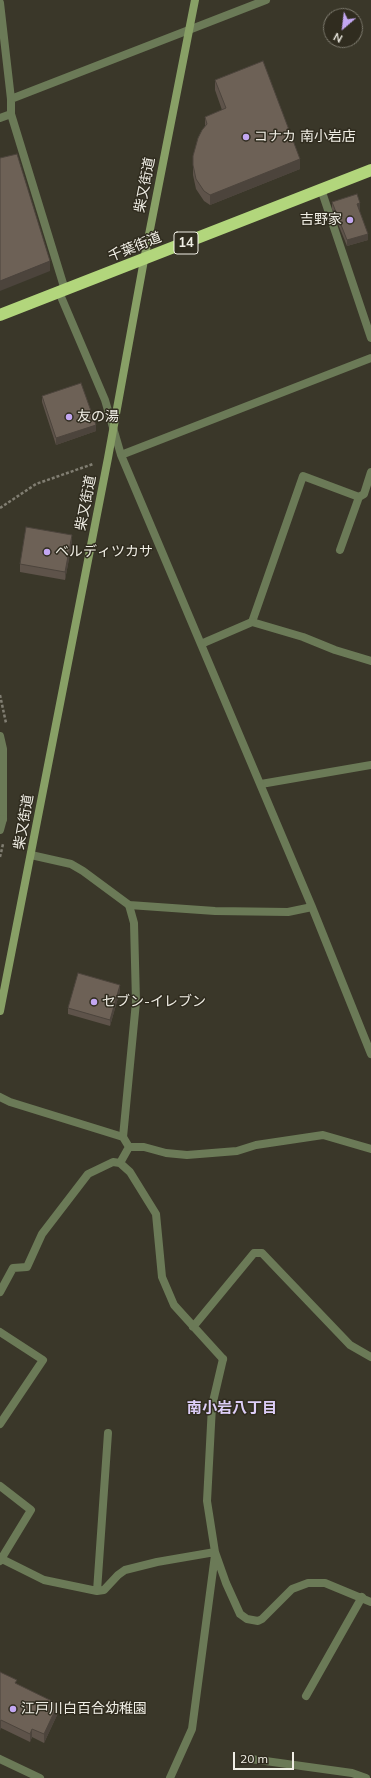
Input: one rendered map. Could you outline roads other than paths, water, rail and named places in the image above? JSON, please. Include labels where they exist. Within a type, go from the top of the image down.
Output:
[{"type":"highway","name":"千葉街道","points":[[0,315],[371,170]]},
{"type":"main road","name":"柴又街道","points":[[0,1012],[195,0]]},
{"type":"street","points":[[11,99],[266,0]]},
{"type":"street","points":[[0,3],[11,99],[11,114],[62,291],[105,400],[121,455],[261,784],[371,1054]]},
{"type":"street","points":[[0,118],[11,114]]},
{"type":"street","points":[[322,189],[371,338]]},
{"type":"street","points":[[121,455],[371,358]]},
{"type":"street","points":[[340,550],[359,497],[364,494],[371,472]]},
{"type":"street","points":[[252,622],[303,476],[359,497]]},
{"type":"street","points":[[201,644],[252,622],[303,637],[371,662]]},
{"type":"street","points":[[0,736],[2,749],[3,819],[0,830]]},
{"type":"street","points":[[261,784],[371,765]]},
{"type":"street","points":[[31,855],[71,864],[84,871],[130,905],[215,911],[288,912],[312,907]]},
{"type":"street","points":[[129,1147],[123,1137],[136,1002],[134,923],[130,905]]},
{"type":"street","points":[[0,1097],[10,1102],[123,1137]]},
{"type":"street","points":[[129,1147],[144,1147],[166,1153],[187,1155],[237,1151],[256,1145],[324,1136],[371,1149]]},
{"type":"street","points":[[120,1163],[129,1147]]},
{"type":"street","points":[[0,1292],[13,1268],[27,1267],[42,1234],[88,1174],[113,1162],[120,1163],[130,1172],[156,1214],[162,1277],[174,1305],[223,1359],[212,1406],[207,1501],[216,1552],[226,1583],[240,1614],[247,1619],[258,1621],[262,1619],[292,1589],[308,1583],[325,1584],[362,1597],[371,1602]]},
{"type":"street","points":[[194,1327],[254,1253],[262,1253],[350,1344],[371,1357]]},
{"type":"street","points":[[0,1332],[43,1360],[0,1424]]},
{"type":"street","points":[[97,1591],[108,1433]]},
{"type":"street","points":[[0,1486],[31,1510],[0,1560],[44,1580],[97,1591],[104,1590],[118,1575],[125,1570],[157,1562],[216,1552]]},
{"type":"street","points":[[170,1778],[192,1729],[216,1552]]},
{"type":"street","points":[[306,1696],[362,1597]]},
{"type":"street","points":[[0,1759],[40,1778]]},
{"type":"street","points":[[251,1759],[352,1773],[366,1778]]},
{"type":"place","name":"コナカ 南小岩店","points":[[246,137]]},
{"type":"place","name":"吉野家","points":[[350,220]]},
{"type":"place","name":"友の湯","points":[[69,417]]},
{"type":"place","name":"ベルディツカサ","points":[[47,552]]},
{"type":"place","name":"セブン-イレブン","points":[[94,1002]]},
{"type":"place","name":"江戸川白百合幼稚園","points":[[13,1709]]},
{"type":"district","name":"南小岩八丁目","points":[[232,1408]]}]
